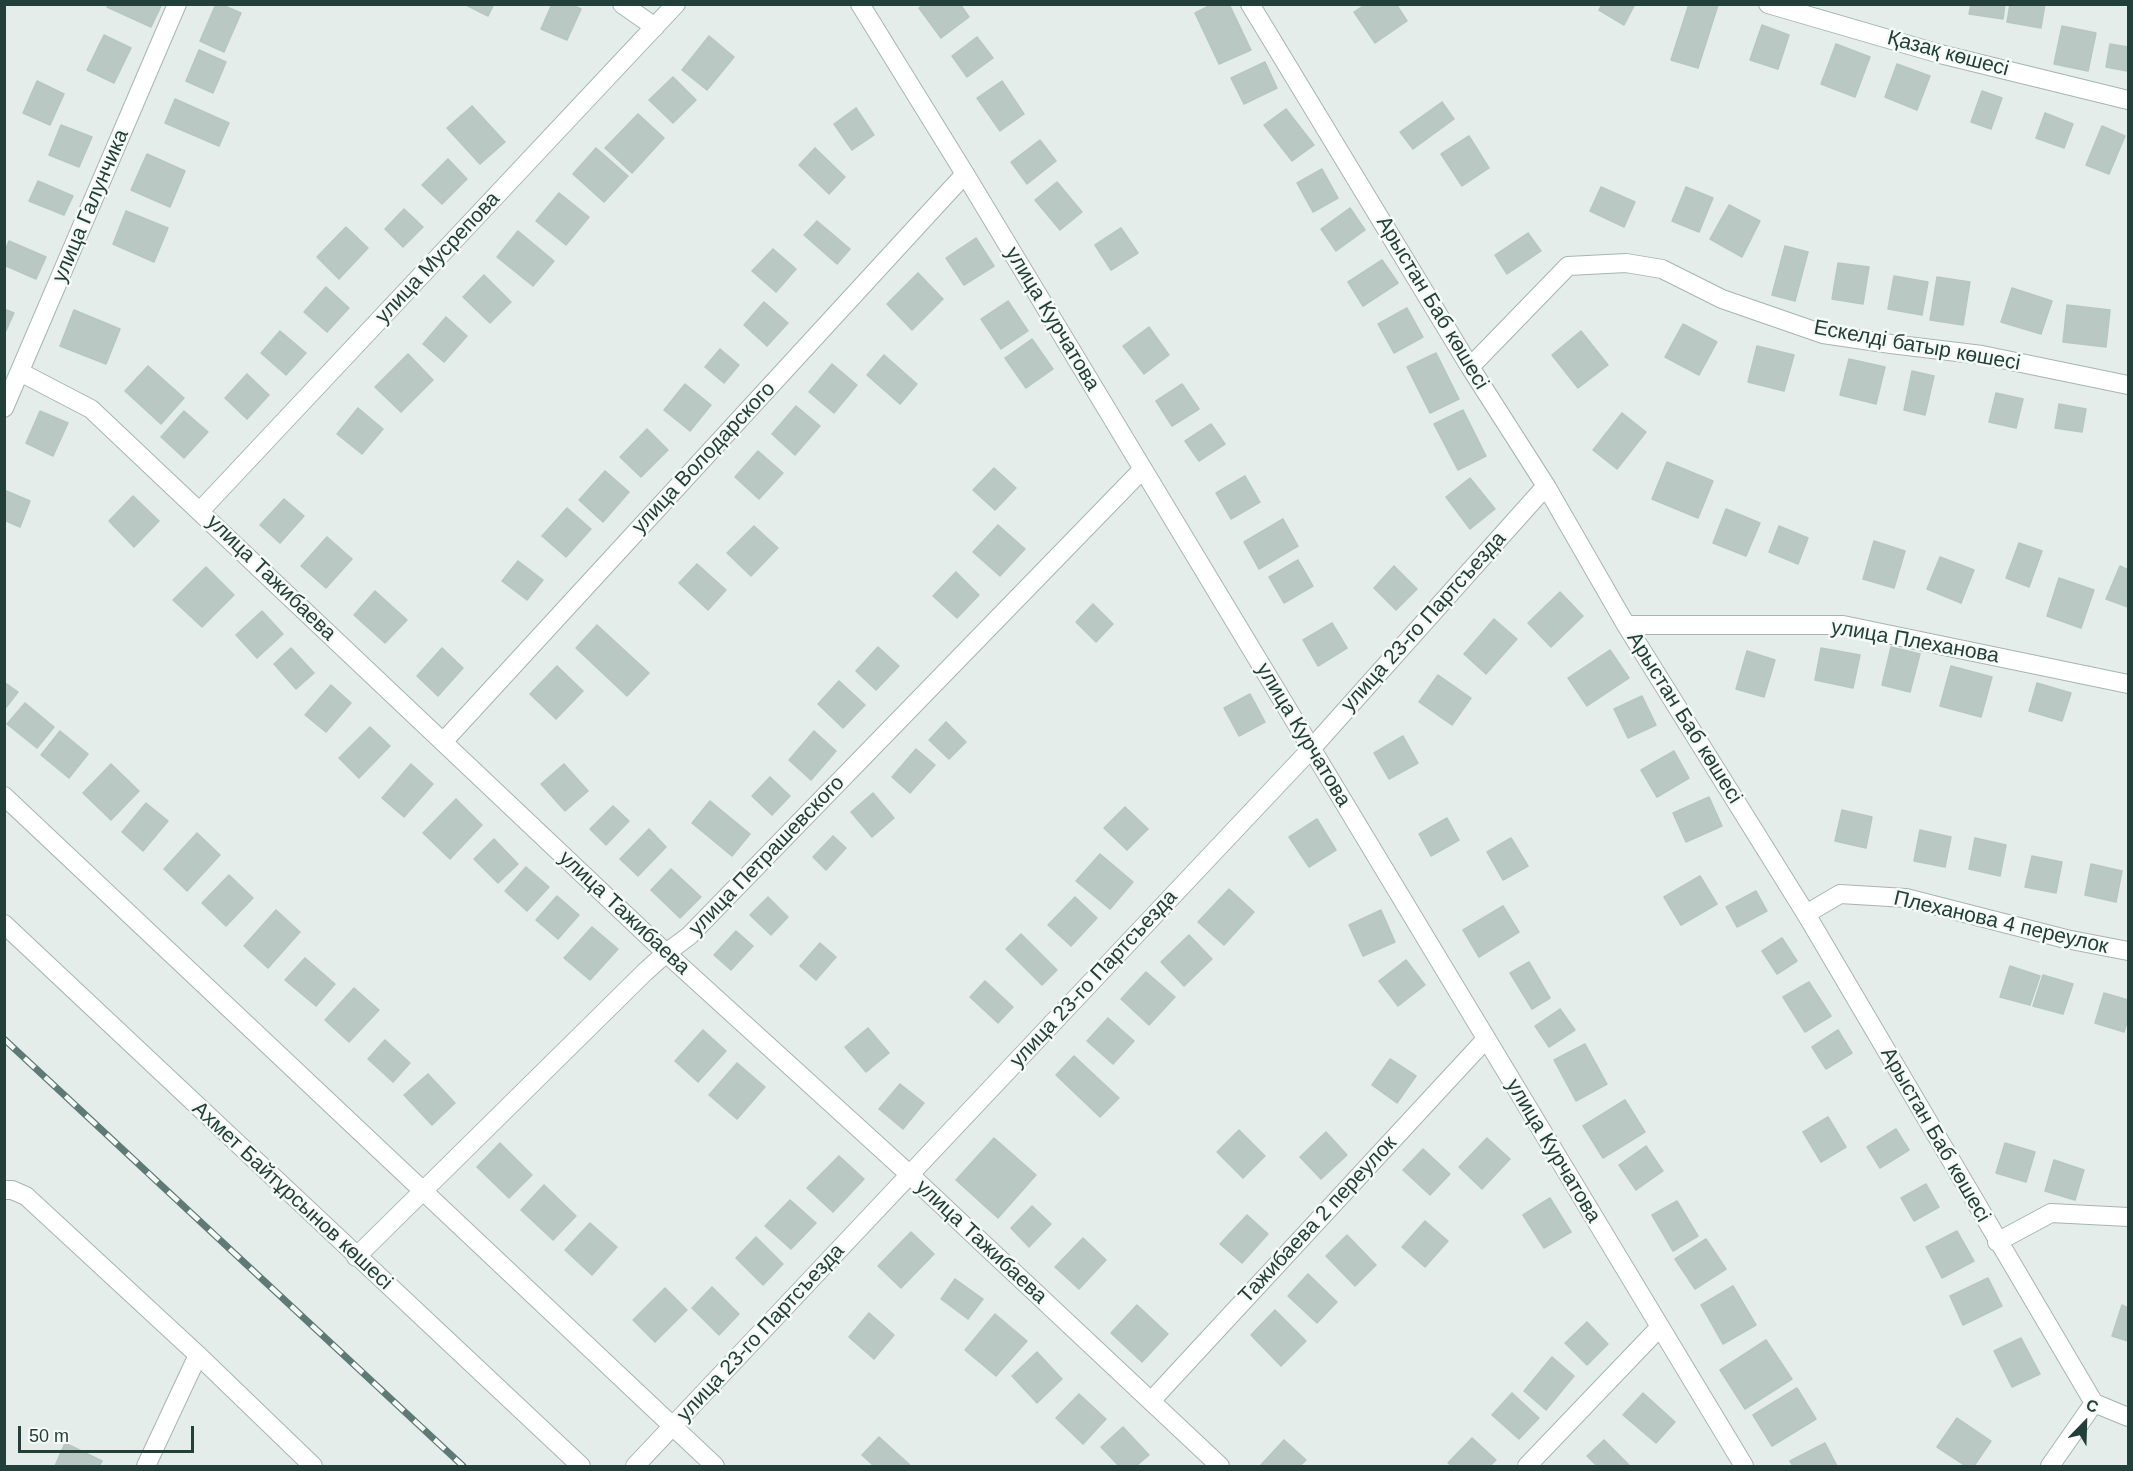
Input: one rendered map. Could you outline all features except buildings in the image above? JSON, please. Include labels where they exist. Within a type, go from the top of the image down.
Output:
[{"type":"street","name":"улица Галунчика","points":[[4,408],[177,4]]},
{"type":"street","points":[[621,4],[655,27]]},
{"type":"street","name":"улица Мусрепова","points":[[200,511],[676,4]]},
{"type":"street","name":"улица Курчатова","points":[[860,4],[965,174],[1744,1467]]},
{"type":"street","name":"Арыстан Баб көшесі","points":[[1250,4],[1470,367],[1546,486],[1626,625],[1806,914],[1997,1242],[2094,1403]]},
{"type":"street","name":"Қазақ көшесі","points":[[1768,4],[1940,54],[2128,100]]},
{"type":"street","name":"улица Володарского","points":[[442,741],[965,174]]},
{"type":"street","name":"Ескелді батыр көшесі","points":[[1470,367],[1568,266],[1626,263],[1662,269],[1722,299],[1823,334],[1982,355],[2128,385]]},
{"type":"street","name":"улица Тажибаева","points":[[20,372],[91,409],[666,953],[909,1174],[1220,1467]]},
{"type":"street","name":"улица Петрашевского","points":[[356,1257],[666,953],[689,936],[1142,470]]},
{"type":"street","name":"улица 23-го Партсъезда","points":[[635,1467],[1311,748],[1546,486]]},
{"type":"street","name":"улица Плеханова","points":[[1626,625],[1843,625],[2128,684]]},
{"type":"street","points":[[4,796],[715,1467]]},
{"type":"street","name":"Плеханова 4 переулок","points":[[1806,914],[1840,894],[1906,898],[2066,939],[2128,951]]},
{"type":"street","name":"Ахмет Байтұрсынов көшесі","points":[[4,924],[580,1467]]},
{"type":"street","name":"Тажибаева 2 переулок","points":[[1151,1401],[1486,1039]]},
{"type":"street","points":[[4,1190],[12,1190],[26,1196],[198,1355],[313,1467]]},
{"type":"street","points":[[1997,1242],[2051,1213],[2128,1217]]},
{"type":"street","points":[[1527,1467],[1659,1328]]},
{"type":"street","points":[[146,1467],[198,1355]]},
{"type":"street","points":[[2050,1467],[2094,1403],[2128,1417]]},
{"type":"railway","points":[[4,1039],[463,1466]]}]
